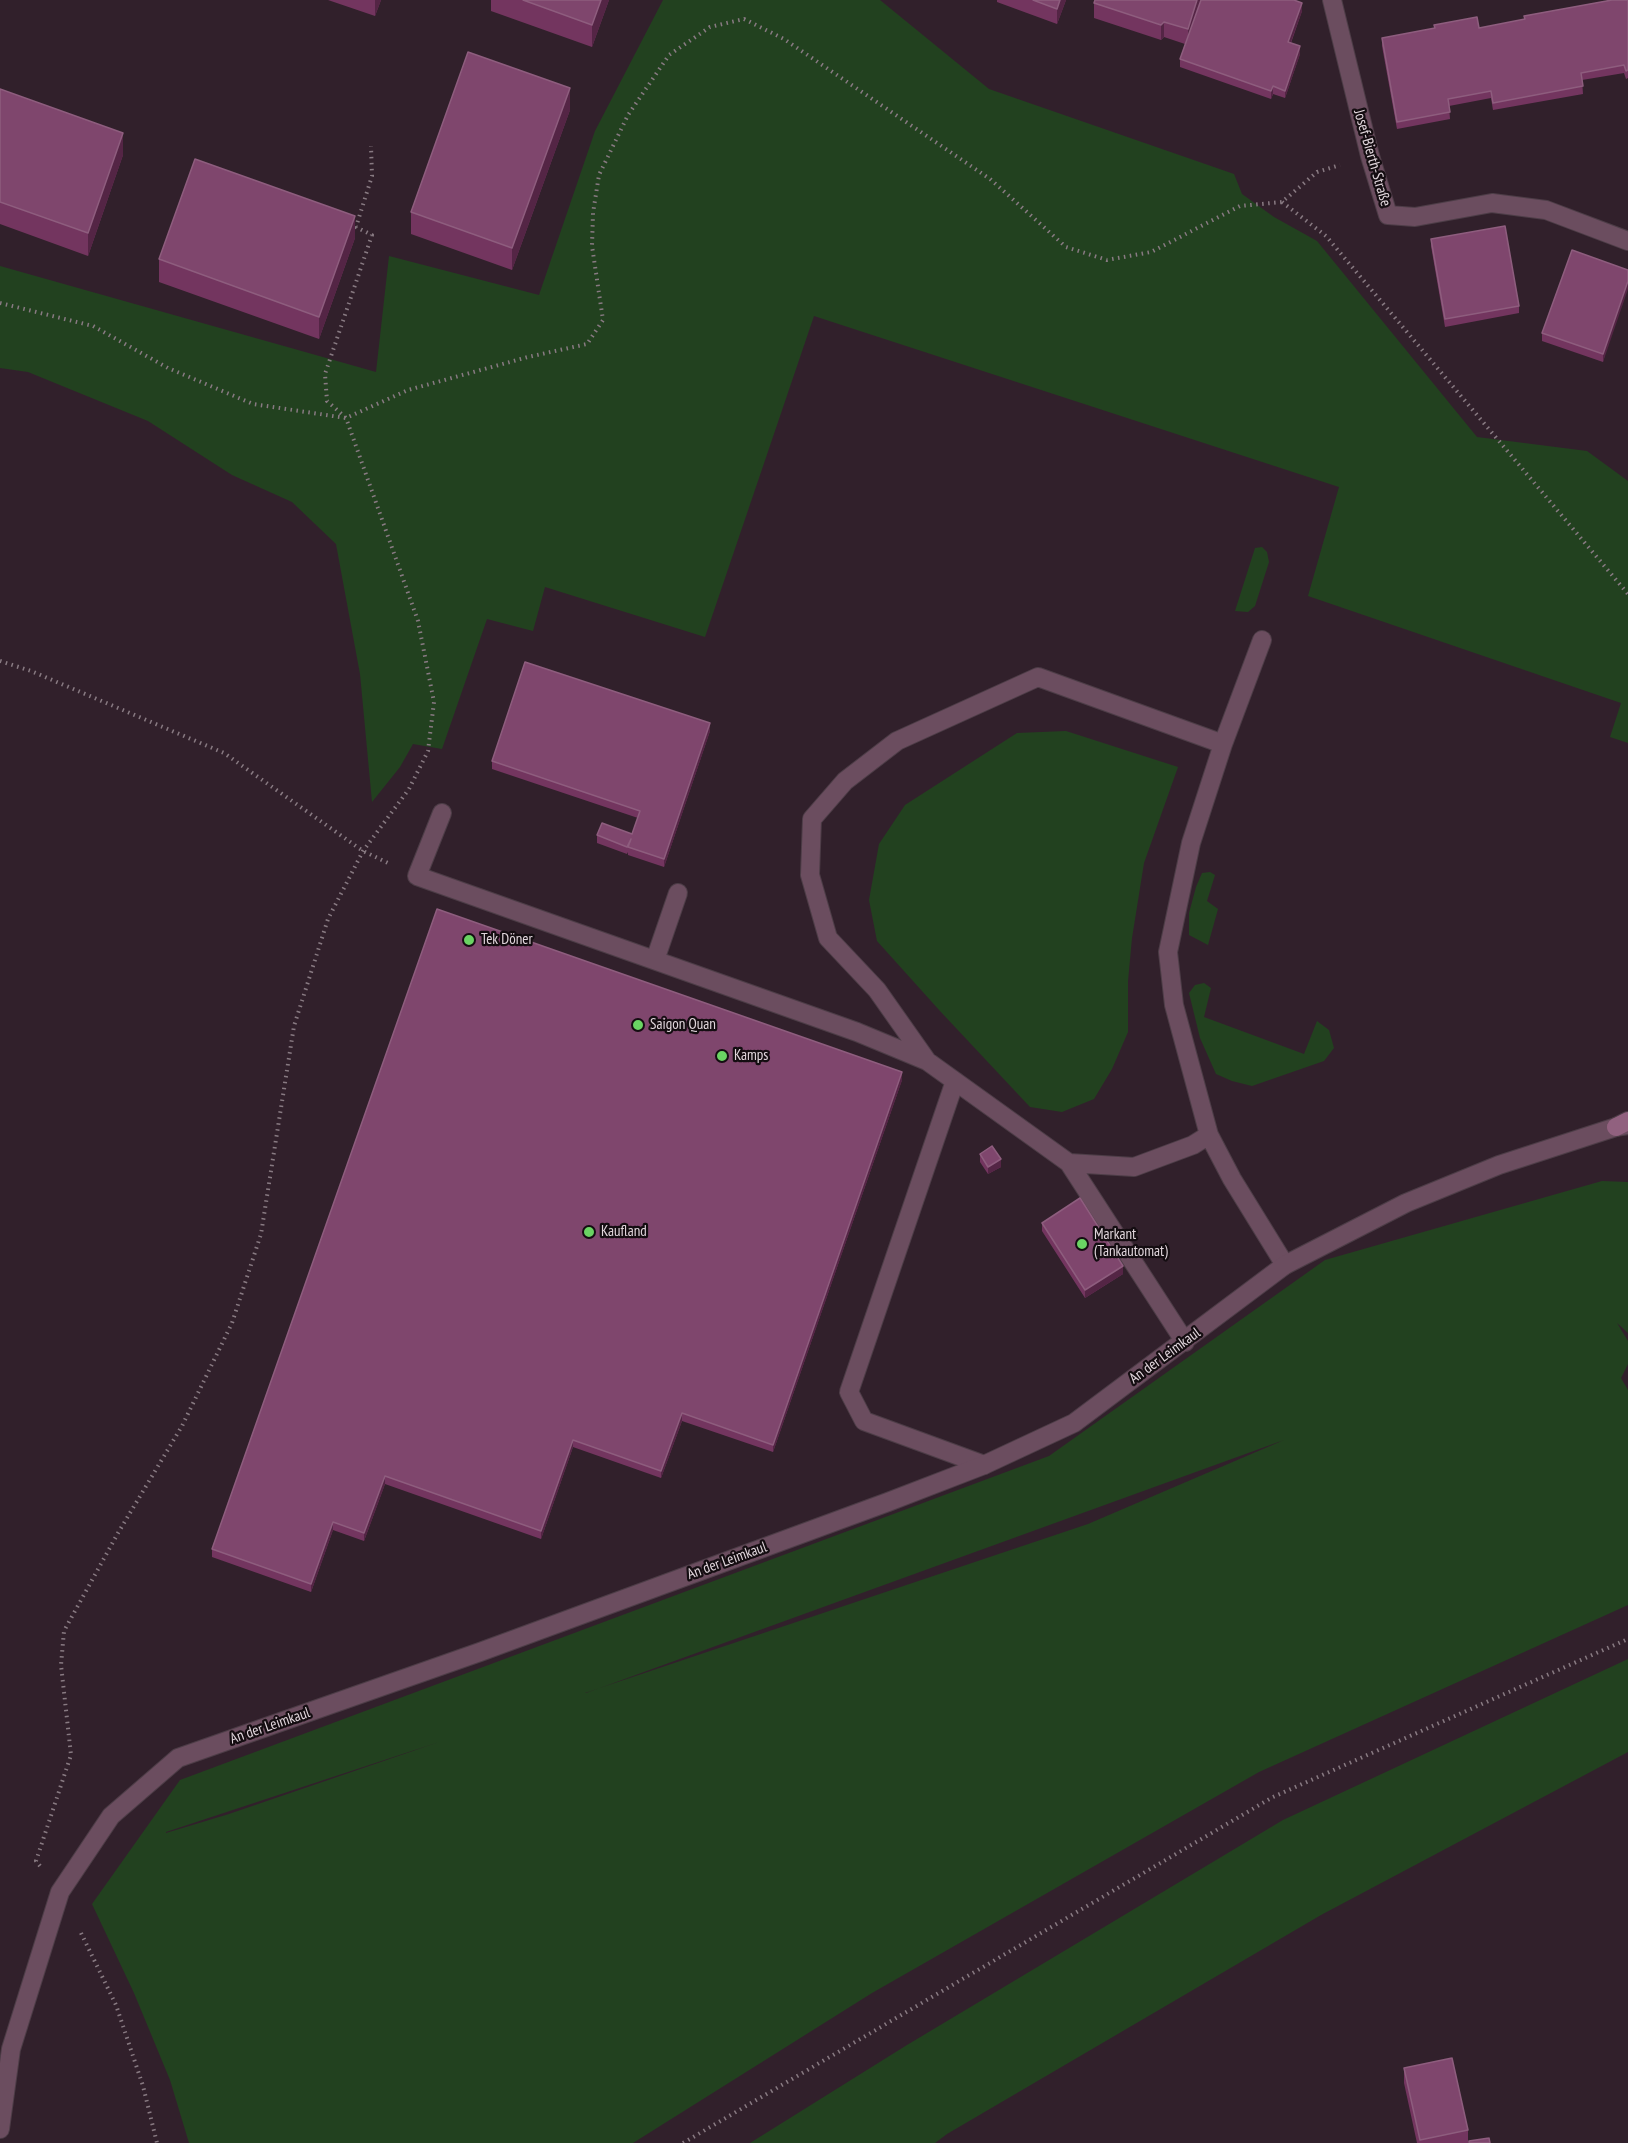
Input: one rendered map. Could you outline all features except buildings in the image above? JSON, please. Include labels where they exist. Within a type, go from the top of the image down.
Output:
[{"type":"street","name":"Josef-Bierth-Straße","points":[[1332,0],[1370,156],[1388,215],[1415,217],[1492,203],[1546,210],[1628,241]]},
{"type":"street","points":[[1262,640],[1223,744],[1191,843],[1168,952],[1174,1005],[1209,1135],[1232,1179],[1285,1265]]},
{"type":"street","points":[[927,1061],[877,990],[828,938],[810,875],[812,819],[845,781],[897,741],[1038,677],[1223,744]]},
{"type":"street","points":[[442,813],[417,876],[857,1032],[927,1061],[1069,1163],[1185,1342]]},
{"type":"street","points":[[655,960],[678,893]]},
{"type":"street","points":[[955,1081],[849,1392],[864,1421],[984,1465]]},
{"type":"street","name":"An der Leimkaul","points":[[0,2129],[11,2049],[60,1892],[111,1816],[178,1758],[480,1652],[984,1465],[1074,1423],[1285,1265],[1406,1203],[1499,1165],[1624,1124]]},
{"type":"street","points":[[1069,1163],[1134,1167],[1193,1145],[1209,1135]]},
{"type":"path","points":[[0,303],[93,326],[168,368],[254,404],[346,418],[408,390],[528,357],[587,344],[603,320],[592,246],[593,213],[599,175],[628,115],[669,55],[710,27],[744,19],[784,39],[990,179],[1066,247],[1107,261],[1151,252],[1240,206],[1282,202],[1317,172],[1370,156]]},
{"type":"path","points":[[158,2143],[143,2086],[116,2005],[60,1892],[36,1861],[71,1755],[61,1665],[64,1631],[118,1533],[182,1426],[232,1323],[261,1234],[294,1026],[328,919],[363,851],[409,789],[428,751],[434,702],[417,621],[346,418],[327,401],[325,374],[372,235],[356,227],[372,176],[371,146]]},
{"type":"path","points":[[1282,202],[1326,237],[1628,594]]},
{"type":"path","points":[[0,661],[42,675],[224,753],[363,851],[417,876]]},
{"type":"path","points":[[683,2143],[1273,1797],[1628,1639]]},
{"type":"green space","points":[[663,0],[880,0],[989,89],[1234,174],[1242,194],[1274,217],[1317,241],[1477,437],[1587,451],[1628,481],[1628,743],[1610,737],[1621,703],[1308,596],[1339,487],[814,316],[705,637],[545,587],[533,631],[487,619],[442,749],[413,744],[400,767],[372,802],[360,674],[336,544],[292,502],[232,475],[148,421],[28,372],[0,368],[0,266],[376,372],[389,256],[539,295],[595,131]]},
{"type":"green space","points":[[1262,547],[1267,552],[1269,562],[1255,606],[1248,612],[1235,611],[1255,548]]},
{"type":"green space","points":[[1066,731],[1178,767],[1144,863],[1132,938],[1128,981],[1128,1032],[1112,1069],[1094,1099],[1062,1112],[1030,1107],[940,1011],[877,941],[869,900],[879,844],[905,805],[1017,733]]},
{"type":"green space","points":[[1210,872],[1215,875],[1207,901],[1218,909],[1208,945],[1189,935],[1189,913],[1202,873]]},
{"type":"green space","points":[[1204,983],[1211,988],[1204,1017],[1304,1054],[1317,1021],[1329,1030],[1334,1048],[1324,1061],[1252,1086],[1216,1074],[1200,1038],[1189,993],[1195,985]]},
{"type":"green space","points":[[1602,1181],[1628,1182],[1628,1333],[1617,1323],[1628,1341],[1628,1364],[1621,1378],[1628,1390],[1628,1605],[1259,1772],[872,1993],[633,2143],[189,2143],[170,2080],[134,1993],[92,1904],[180,1780],[1049,1456],[1325,1260]],"holes":[[[1284,1440],[1088,1524],[599,1688]],[[439,1742],[229,1814],[166,1832]]]},
{"type":"green space","points":[[1628,1659],[1628,1752],[1321,1915],[935,2143],[750,2143],[907,2045],[1283,1820]]},
{"type":"place","name":"Tek Döner","points":[[469,940]]},
{"type":"place","name":"Saigon Quan","points":[[638,1025]]},
{"type":"place","name":"Kamps","points":[[722,1056]]},
{"type":"place","name":"Kaufland","points":[[589,1232]]},
{"type":"place","name":"Markant (Tankautomat)","points":[[1082,1244]]}]
